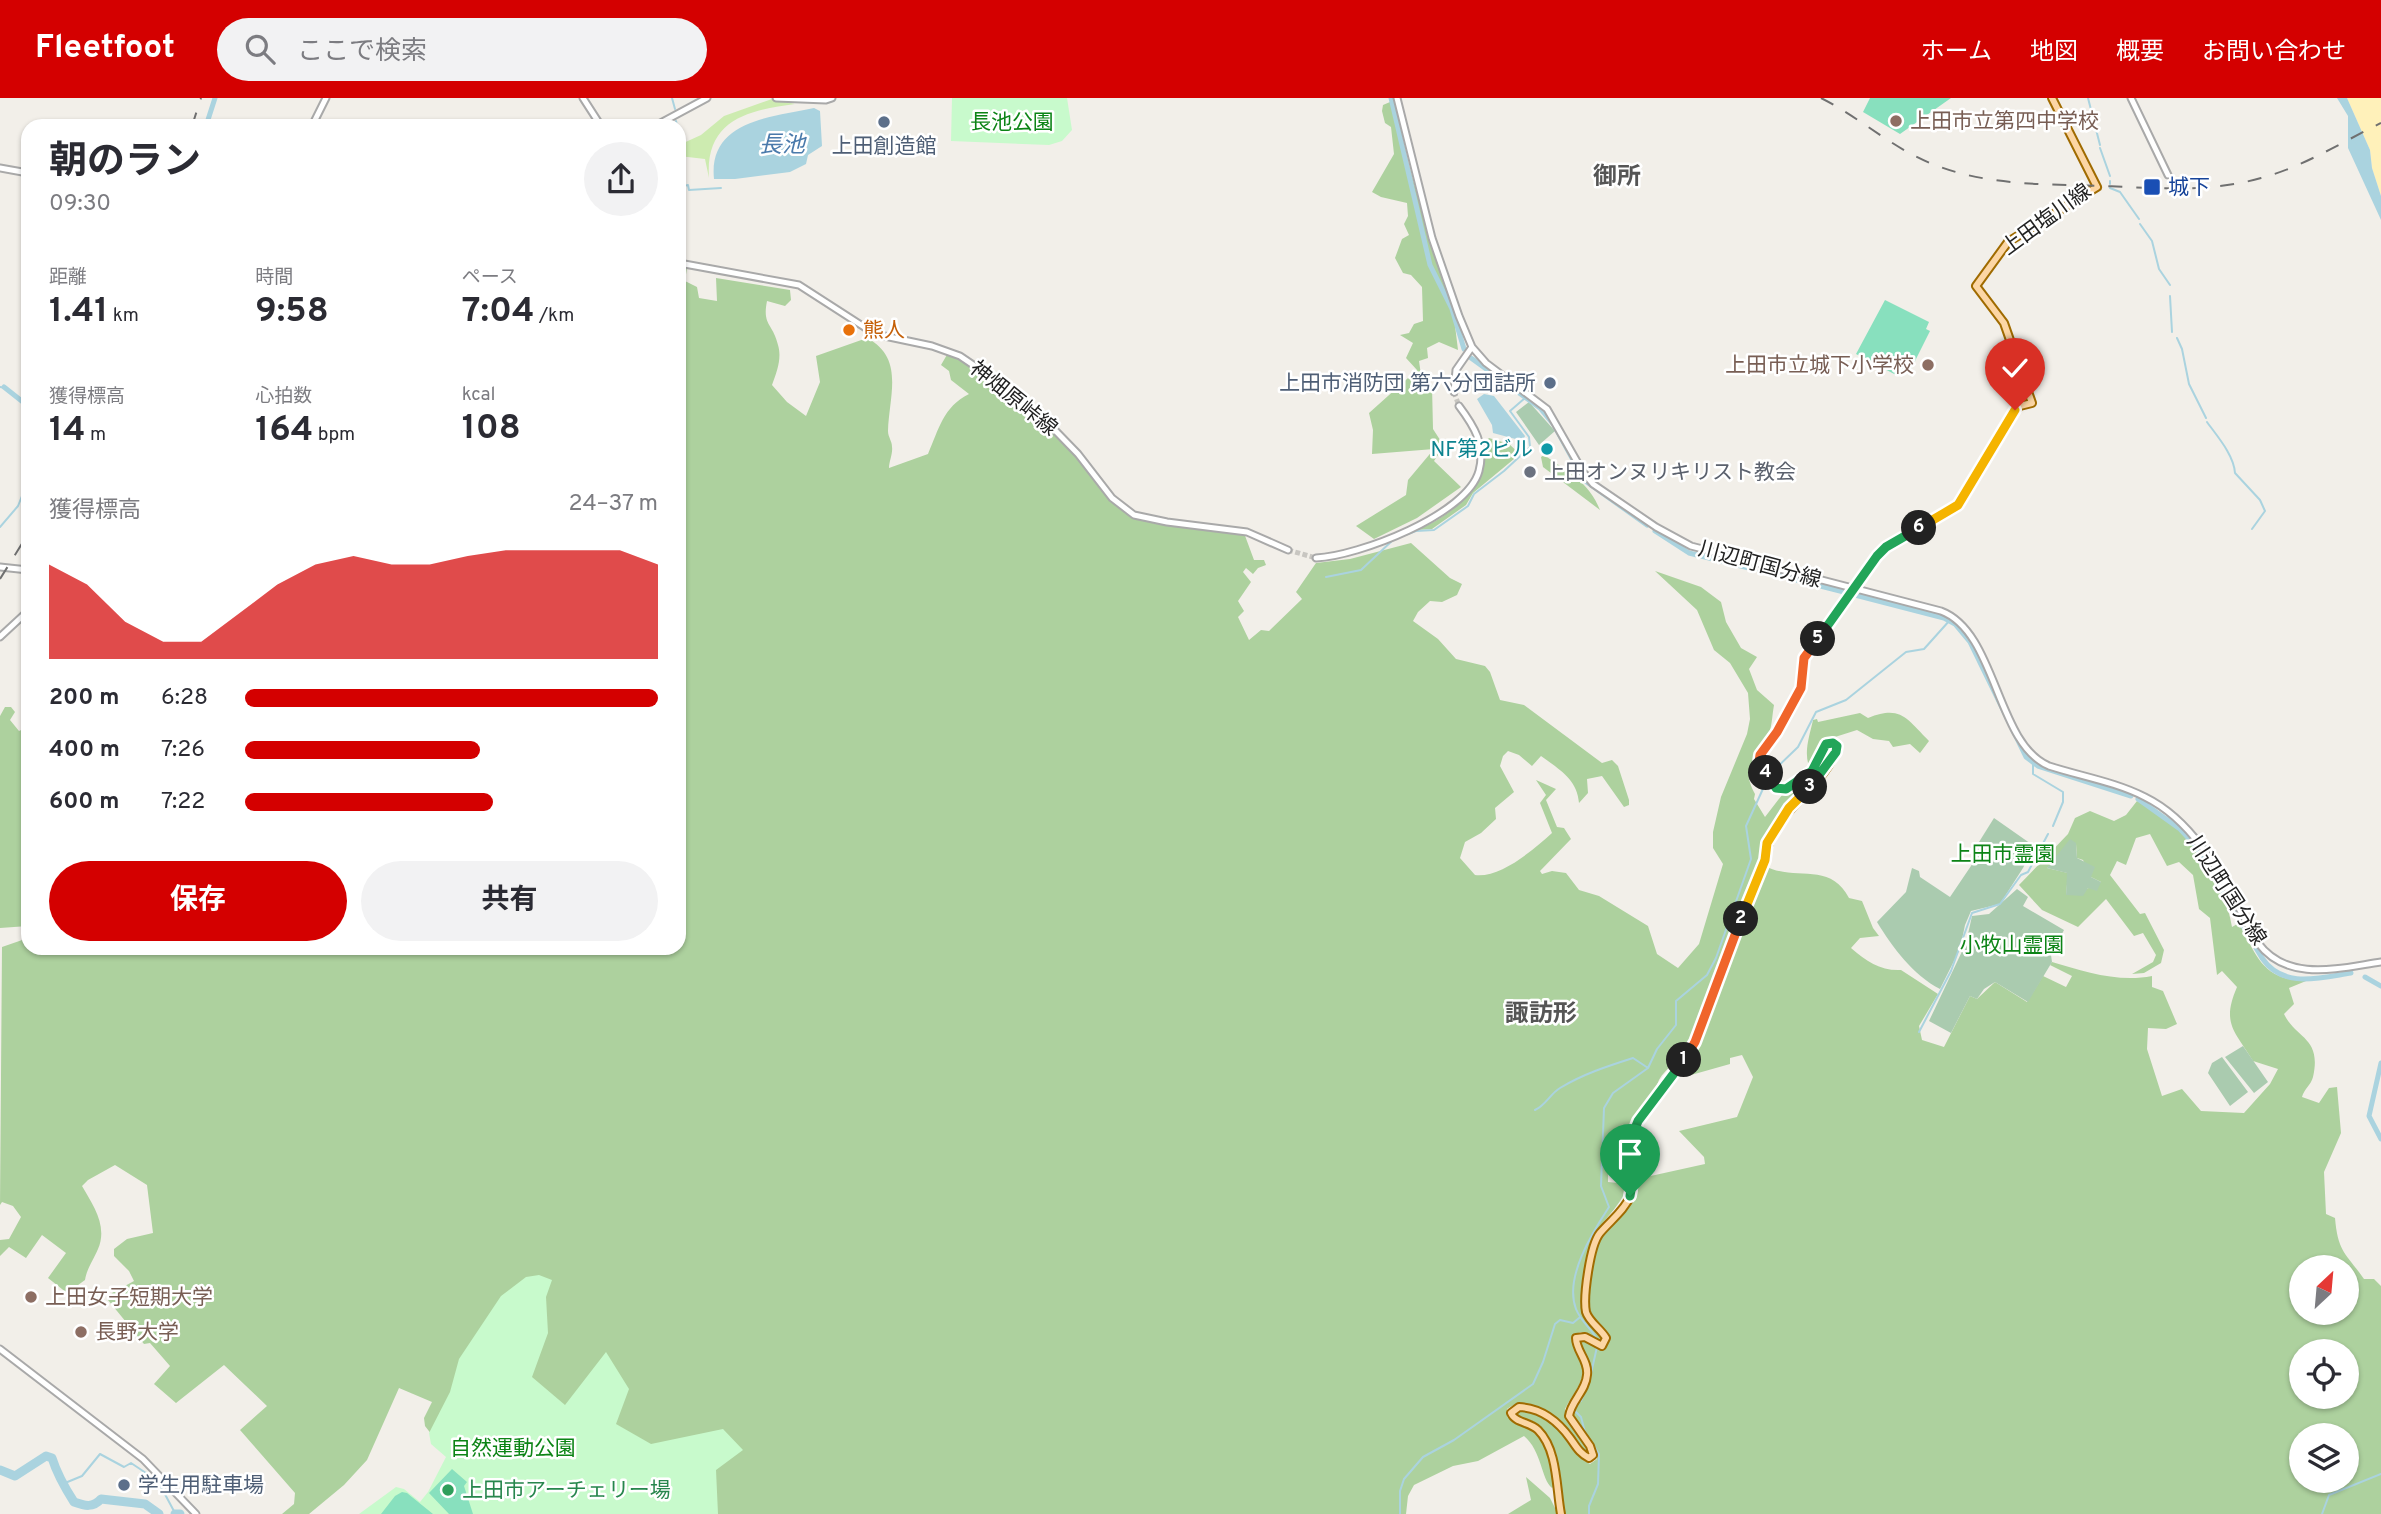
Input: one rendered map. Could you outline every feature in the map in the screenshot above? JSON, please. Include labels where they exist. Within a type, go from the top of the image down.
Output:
[{"type":"main road","name":"上田塩川線","points":[[1562,1514],[1553,1464],[1544,1438],[1530,1424],[1514,1419],[1511,1413],[1518,1408],[1542,1412],[1564,1430],[1583,1455],[1589,1458],[1593,1455],[1590,1446],[1569,1416],[1587,1378],[1587,1365],[1576,1338],[1585,1337],[1602,1346],[1606,1338],[1586,1312],[1588,1272],[1593,1245],[1630,1196],[1634,1170],[1631,1148],[1633,1132],[1638,1121],[1695,1042],[1765,860],[1767,843],[1789,808],[1822,774],[1837,746],[1828,742],[1812,771],[1782,790],[1773,784],[1759,762],[1763,750],[1777,732],[1801,688],[1804,658],[1864,572],[1886,547],[1958,505],[2012,413],[2020,406],[2032,403],[2004,323],[1976,286],[2008,242],[2097,187],[2052,98]]},
{"type":"street","points":[[316,119],[326,98]]},
{"type":"street","points":[[583,98],[596,119]]},
{"type":"street","points":[[668,119],[707,98]]},
{"type":"street","points":[[776,98],[832,98]]},
{"type":"street","name":"川辺町国分線","points":[[1397,98],[1432,238],[1458,316],[1472,347],[1486,363],[1547,409],[1587,478],[1656,527],[1701,549],[1941,611],[1957,618],[1970,636],[2020,738],[2035,758],[2049,766],[2135,792],[2154,802],[2184,825],[2204,850],[2258,943],[2274,958],[2289,966],[2310,970],[2381,962]]},
{"type":"street","points":[[2131,98],[2168,175]]},
{"type":"street","points":[[0,168],[21,172]]},
{"type":"street","name":"神畑原峠線","points":[[686,264],[799,285],[875,334],[932,346],[960,356],[1007,388],[1046,421],[1078,454],[1112,498],[1134,515],[1247,532],[1288,550]]},
{"type":"street","points":[[1454,392],[1456,370],[1472,347]]},
{"type":"street","points":[[1317,558],[1338,555],[1415,526],[1442,512],[1465,493],[1480,469],[1480,445],[1476,431],[1459,406]]},
{"type":"street","points":[[0,567],[21,569]]},
{"type":"street","points":[[0,637],[21,618]]},
{"type":"street","points":[[0,1349],[143,1459],[196,1514]]},
{"type":"green space","name":"長池公園","points":[[952,98],[1067,98],[1072,130],[1062,141],[1049,145],[951,141]]},
{"type":"green space","name":"上田市立第四中学校","points":[[1870,98],[1951,98],[1900,134],[1863,112]]},
{"type":"green space","points":[[772,99],[795,104],[761,110],[733,121],[714,143],[709,178],[705,159],[686,157],[686,142],[701,135],[724,116]]},
{"type":"green space","points":[[1390,102],[1433,248],[1451,293],[1458,350],[1439,342],[1427,348],[1428,358],[1419,361],[1421,375],[1432,386],[1433,429],[1444,446],[1434,461],[1461,487],[1417,518],[1374,539],[1356,526],[1406,495],[1408,480],[1434,449],[1372,454],[1373,430],[1369,413],[1417,370],[1406,358],[1413,343],[1400,335],[1409,333],[1414,324],[1423,321],[1422,287],[1411,275],[1403,273],[1395,258],[1402,239],[1409,235],[1404,224],[1408,216],[1407,203],[1372,192],[1394,154],[1391,127],[1385,123],[1382,111],[1383,105]]},
{"type":"green space","points":[[716,278],[790,290],[791,300],[785,306],[767,301],[767,320],[779,350],[772,385],[787,402],[806,416],[820,382],[816,356],[867,338],[879,346],[891,367],[892,379],[888,431],[892,449],[889,468],[928,454],[948,412],[969,394],[951,380],[949,371],[941,365],[948,353],[981,371],[1034,414],[1077,457],[1106,495],[1128,513],[1165,522],[1244,533],[1254,560],[1264,560],[1266,565],[1253,574],[1246,568],[1243,572],[1251,582],[1238,601],[1244,611],[1238,617],[1249,640],[1261,630],[1269,631],[1302,599],[1296,592],[1316,563],[1350,559],[1411,543],[1450,578],[1462,584],[1457,595],[1442,602],[1430,601],[1413,621],[1438,639],[1456,659],[1485,666],[1490,672],[1500,700],[1524,705],[1602,763],[1612,760],[1618,766],[1629,800],[1629,805],[1624,807],[1602,776],[1587,779],[1588,793],[1579,803],[1571,781],[1555,766],[1541,756],[1532,766],[1519,755],[1508,751],[1500,766],[1514,792],[1495,808],[1496,819],[1481,833],[1465,842],[1460,858],[1475,875],[1485,875],[1506,868],[1526,855],[1552,833],[1540,803],[1546,795],[1536,780],[1556,789],[1546,800],[1557,827],[1564,828],[1571,839],[1540,871],[1542,874],[1552,871],[1566,873],[1579,890],[1599,896],[1648,926],[1657,954],[1678,968],[1699,944],[1723,864],[1713,848],[1713,832],[1721,797],[1747,734],[1750,719],[1748,693],[1730,663],[1714,650],[1697,610],[1655,571],[1701,587],[1721,602],[1726,622],[1741,648],[1757,657],[1749,669],[1757,690],[1774,705],[1769,735],[1749,771],[1754,799],[1765,817],[1782,795],[1812,773],[1807,754],[1813,720],[1817,719],[1818,722],[1860,713],[1868,718],[1896,713],[1908,720],[1929,741],[1920,753],[1910,744],[1893,747],[1889,741],[1873,739],[1857,730],[1835,737],[1830,758],[1788,808],[1765,841],[1763,860],[1692,1040],[1660,1078],[1654,1093],[1630,1130],[1627,1146],[1616,1153],[1608,1154],[1608,1182],[1628,1184],[1618,1204],[1591,1242],[1586,1265],[1585,1302],[1589,1321],[1601,1339],[1597,1342],[1581,1332],[1572,1335],[1583,1371],[1580,1384],[1565,1409],[1568,1421],[1591,1452],[1588,1456],[1563,1429],[1539,1411],[1517,1405],[1507,1409],[1507,1417],[1528,1426],[1540,1437],[1550,1460],[1555,1485],[1552,1488],[1534,1449],[1524,1436],[1478,1461],[1453,1466],[1414,1485],[1408,1496],[1406,1514],[493,1514],[425,1426],[424,1418],[432,1402],[399,1388],[367,1460],[344,1485],[309,1514],[282,1514],[294,1504],[295,1493],[240,1430],[267,1406],[224,1365],[176,1403],[154,1384],[170,1366],[150,1343],[144,1344],[108,1300],[112,1293],[134,1281],[129,1271],[114,1256],[114,1249],[127,1239],[153,1233],[147,1185],[115,1165],[82,1186],[98,1216],[101,1240],[85,1280],[67,1293],[48,1278],[66,1253],[42,1235],[26,1258],[9,1247],[0,1256],[0,1240],[9,1239],[21,1217],[13,1206],[2,1202],[0,1205],[2,947],[21,940],[21,955],[686,955],[686,282],[697,287],[699,298],[717,301]]},
{"type":"green space","points":[[1885,300],[1929,322],[1926,329],[1930,331],[1909,373],[1898,376],[1856,354]]},
{"type":"green space","points":[[1529,402],[1555,431],[1539,445],[1516,412]]},
{"type":"green space","points":[[1489,438],[1509,444],[1520,454],[1473,493],[1466,505],[1432,529],[1417,530],[1444,516],[1466,496],[1481,471],[1485,442]]},
{"type":"green space","points":[[1544,455],[1584,485],[1600,510],[1543,467],[1541,457]]},
{"type":"green space","points":[[5,707],[11,707],[15,712],[10,720],[21,730],[21,926],[0,928],[0,716]]},
{"type":"green space","points":[[2137,801],[2171,822],[2200,853],[2221,889],[2232,927],[2239,923],[2263,964],[2280,976],[2306,981],[2289,988],[2294,1004],[2284,1014],[2311,1046],[2314,1054],[2313,1077],[2302,1097],[2319,1103],[2329,1088],[2337,1087],[2341,1133],[2324,1172],[2326,1214],[2335,1218],[2336,1230],[2346,1255],[2289,1255],[2289,1325],[2359,1325],[2359,1272],[2364,1279],[2374,1279],[2381,1286],[2381,1514],[1565,1514],[1558,1469],[1547,1436],[1536,1423],[1517,1417],[1515,1412],[1528,1410],[1539,1413],[1557,1428],[1581,1457],[1590,1464],[1597,1459],[1596,1449],[1571,1415],[1587,1387],[1590,1374],[1578,1341],[1582,1339],[1600,1348],[1607,1336],[1588,1308],[1591,1270],[1599,1240],[1621,1215],[1637,1179],[1705,1164],[1704,1157],[1679,1131],[1737,1117],[1753,1077],[1742,1055],[1730,1058],[1730,1064],[1691,1075],[1689,1061],[1765,866],[1788,873],[1822,876],[1841,887],[1849,898],[1862,901],[1879,936],[1860,938],[1851,948],[1874,965],[1901,970],[1938,994],[1919,1026],[1922,1040],[1944,1047],[1970,996],[1977,999],[1995,982],[2027,1002],[2043,976],[2066,987],[2072,976],[2050,965],[2052,962],[2114,977],[2152,976],[2152,987],[2163,991],[2177,1024],[2166,1029],[2148,1028],[2147,1049],[2162,1096],[2182,1089],[2201,1111],[2244,1113],[2270,1084],[2278,1069],[2253,1061],[2232,1027],[2230,1010],[2237,987],[2222,971],[2217,975],[2210,918],[2199,909],[2193,875],[2179,862],[2167,866],[2150,834],[2136,838],[2126,865],[2117,861],[2110,875],[2140,914],[2145,913],[2164,950],[2161,963],[2144,973],[2132,974],[2153,962],[2156,955],[2143,933],[2134,936],[2106,899],[2078,927],[2042,910],[2019,885],[2068,834],[2075,818],[2090,811],[2114,821],[2126,815]],"holes":[[[2076,844],[2077,858],[2083,860],[2091,877],[2101,882],[2076,894],[2066,895],[2068,873],[2047,868]]]},
{"type":"green space","name":"上田市霊園","points":[[1994,818],[2034,846],[2000,904],[1971,911],[1960,949],[1940,989],[1904,960],[1877,922],[1906,892],[1912,868],[1919,871],[1920,877],[1950,897],[1973,863],[1979,842]]},
{"type":"green space","points":[[2070,839],[2076,843],[2077,858],[2095,867],[2091,877],[2101,882],[2097,891],[2088,888],[2083,896],[2066,895],[2067,873],[2047,868]]},
{"type":"green space","name":"小牧山霊園","points":[[2017,889],[2028,897],[2023,906],[2064,930],[2051,955],[2052,962],[2028,1002],[1995,982],[1984,989],[1977,999],[1970,996],[1951,1033],[1929,1021],[1966,943],[1972,916],[1989,914]]},
{"type":"green space","points":[[2243,1046],[2268,1082],[2254,1093],[2225,1057]]},
{"type":"green space","points":[[2222,1057],[2248,1092],[2230,1106],[2208,1073],[2212,1063]]},
{"type":"green space","name":"自然運動公園","points":[[539,1275],[552,1280],[546,1297],[548,1333],[532,1377],[565,1405],[606,1352],[629,1389],[616,1424],[651,1444],[723,1429],[743,1450],[716,1470],[718,1514],[359,1514],[396,1487],[404,1489],[420,1502],[428,1492],[446,1457],[431,1444],[429,1433],[450,1392],[459,1359],[501,1296],[526,1277]]},
{"type":"green space","name":"上田市アーチェリー場","points":[[452,1469],[467,1482],[464,1486],[473,1514],[449,1514],[429,1493]]},
{"type":"green space","points":[[1526,1477],[1550,1498],[1558,1514],[1508,1514],[1531,1500]]},
{"type":"green space","points":[[402,1492],[433,1514],[381,1514],[395,1496]]},
{"type":"sand","points":[[2347,98],[2381,98],[2381,196],[2372,168],[2370,150]]},
{"type":"water","points":[[2337,98],[2347,98],[2370,150],[2372,168],[2381,196],[2381,220],[2348,148],[2348,116]]},
{"type":"water","name":"長池","points":[[814,108],[820,111],[822,146],[808,155],[806,164],[790,172],[714,179],[715,160],[721,145],[732,133],[762,119]]},
{"type":"water","points":[[1484,394],[1494,396],[1525,436],[1523,441],[1493,433],[1492,425],[1477,399]]},
{"type":"waterway","points":[[208,119],[215,98]]},
{"type":"waterway","points":[[672,98],[675,109]]},
{"type":"waterway","points":[[1391,98],[1430,265],[1452,309],[1464,349]]},
{"type":"waterway","points":[[2088,98],[2100,145]]},
{"type":"waterway","points":[[2100,148],[2110,176]]},
{"type":"waterway","points":[[686,185],[689,190],[721,188]]},
{"type":"waterway","points":[[2110,188],[2120,192],[2139,219]]},
{"type":"waterway","points":[[2140,224],[2152,241],[2159,269],[2170,285]]},
{"type":"waterway","points":[[2170,296],[2172,332]]},
{"type":"waterway","points":[[2177,338],[2189,384],[2206,418]]},
{"type":"waterway","points":[[1471,358],[1540,408],[1554,425],[1584,480],[1647,525]]},
{"type":"waterway","points":[[0,387],[5,388]]},
{"type":"waterway","points":[[4,387],[21,400]]},
{"type":"waterway","points":[[1326,577],[1361,570],[1394,539],[1416,531],[1434,530],[1468,506],[1474,494],[1530,447],[1529,437],[1510,411],[1525,398]]},
{"type":"waterway","points":[[2207,422],[2228,453],[2235,473],[2260,500],[2265,511],[2252,529]]},
{"type":"waterway","points":[[0,527],[21,498]]},
{"type":"waterway","points":[[1655,531],[1689,553],[1753,569]]},
{"type":"waterway","points":[[1760,571],[1844,592]]},
{"type":"waterway","points":[[1855,595],[1944,618],[1955,624],[1970,642],[2026,757],[2038,766],[2131,796]]},
{"type":"waterway","points":[[1770,774],[1798,747],[1816,712],[1846,700],[1906,652],[1924,649],[1950,620]]},
{"type":"waterway","points":[[2033,764],[2033,774],[2063,792],[2063,802],[2053,826]]},
{"type":"waterway","points":[[1598,1341],[1578,1314],[1573,1297],[1582,1256],[1609,1207],[1601,1186],[1604,1108],[1613,1093],[1648,1068],[1657,1049],[1676,1025],[1676,1001],[1707,975],[1716,958],[1751,859],[1746,826],[1767,780]]},
{"type":"waterway","points":[[2138,799],[2180,829],[2194,844],[2262,958],[2271,968],[2291,978],[2302,979],[2351,973]]},
{"type":"waterway","points":[[1919,1032],[1951,971],[1972,913],[2000,904],[2021,875],[2028,872],[2048,834]]},
{"type":"waterway","points":[[2365,977],[2381,986]]},
{"type":"waterway","points":[[1535,1110],[1560,1088],[1605,1067],[1633,1058],[1648,1068]]},
{"type":"waterway","points":[[2381,1063],[2369,1116],[2381,1139]]},
{"type":"waterway","points":[[1400,1514],[1400,1491],[1404,1479],[1423,1457],[1454,1440],[1533,1384],[1555,1324],[1560,1320],[1573,1323],[1579,1318]]},
{"type":"waterway","points":[[1590,1378],[1597,1347]]},
{"type":"waterway","points":[[1577,1401],[1581,1401],[1587,1387]]},
{"type":"waterway","points":[[1573,1409],[1581,1417],[1585,1432],[1599,1454],[1598,1484],[1589,1506],[1589,1514]]},
{"type":"waterway","points":[[65,1483],[82,1476],[100,1454],[124,1467],[131,1463],[146,1473]]},
{"type":"waterway","points":[[0,1470],[15,1476],[46,1456],[52,1458],[74,1502],[89,1505],[101,1499],[145,1504],[159,1514]]},
{"type":"waterway","points":[[2322,1514],[2329,1495],[2381,1474]]},
{"type":"waterway","points":[[151,1477],[160,1485],[175,1513]]},
{"type":"waterway","points":[[175,1514],[180,1514]]},
{"type":"tunnel","points":[[1454,392],[1459,406]]},
{"type":"tunnel","points":[[1288,550],[1316,558]]},
{"type":"railway","points":[[194,119],[201,98]]},
{"type":"railway","points":[[1821,98],[1902,149],[1930,163],[1972,176],[2037,184],[2202,188],[2241,183],[2292,167],[2381,123]]},
{"type":"railway","points":[[0,579],[21,545]]},
{"type":"place","name":"上田市立第四中学校","points":[[1896,121]]},
{"type":"place","name":"上田創造館","points":[[884,122]]},
{"type":"place","name":"城下","points":[[2152,187]]},
{"type":"place","name":"熊人","points":[[849,330]]},
{"type":"place","name":"上田市立城下小学校","points":[[1928,365]]},
{"type":"place","name":"上田市消防団 第六分団詰所","points":[[1550,383]]},
{"type":"place","name":"NF第2ビル","points":[[1547,449]]},
{"type":"place","name":"上田オンヌリキリスト教会","points":[[1530,472]]},
{"type":"place","name":"上田女子短期大学","points":[[31,1297]]},
{"type":"place","name":"長野大学","points":[[81,1332]]},
{"type":"place","name":"学生用駐車場","points":[[124,1485]]},
{"type":"place","name":"上田市アーチェリー場","points":[[448,1490]]},
{"type":"district","name":"御所","points":[[1617,176]]},
{"type":"district","name":"諏訪形","points":[[1541,1013]]},
{"type":"route","points":[[1630,1196],[1634,1170],[1631,1148],[1633,1132],[1638,1121],[1695,1042],[1765,860],[1765,847],[1789,808],[1822,774],[1836,752],[1837,746],[1828,742],[1812,771],[1782,790],[1776,788],[1759,762],[1765,745],[1777,732],[1801,688],[1804,658],[1864,572],[1886,547],[1958,505],[2015,410]]}]
